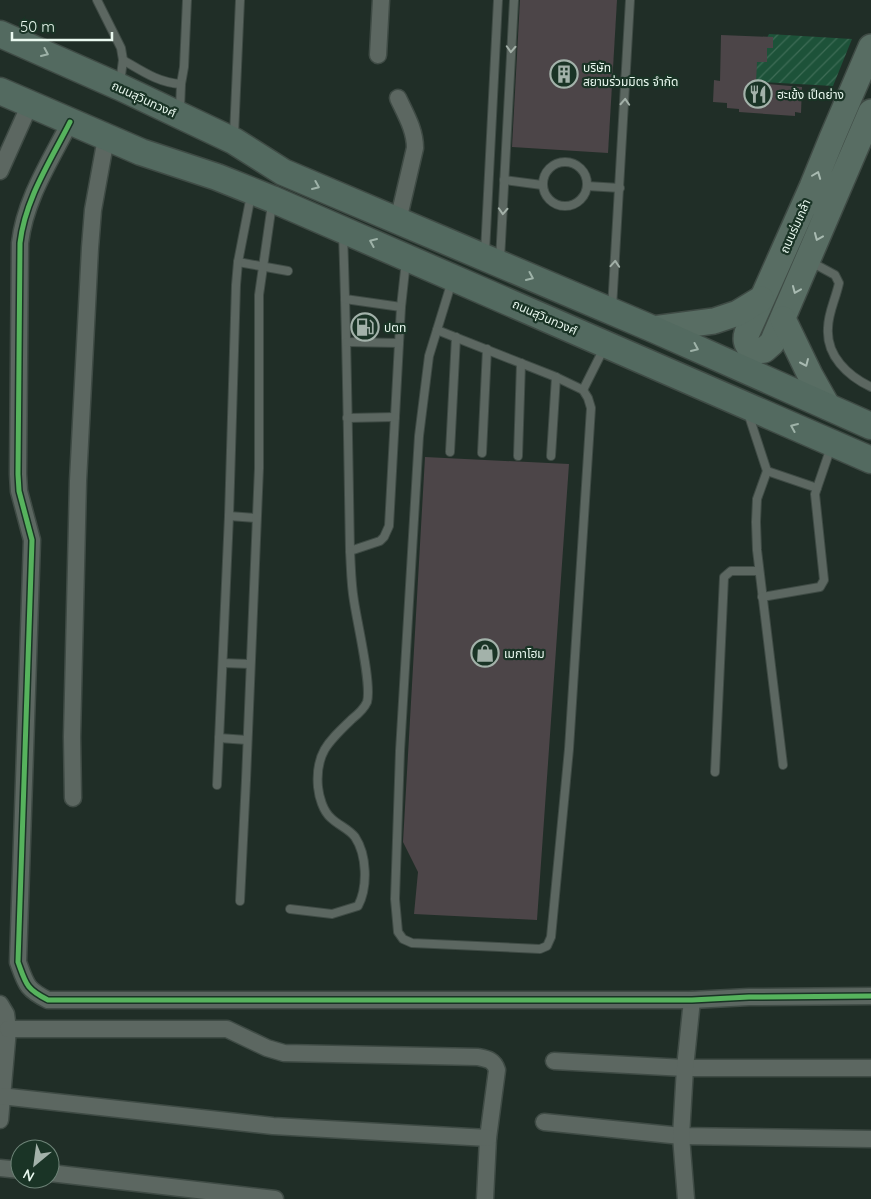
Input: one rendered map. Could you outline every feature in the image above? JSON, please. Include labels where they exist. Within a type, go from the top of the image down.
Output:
[{"type":"highway","name":"ถนนสุวินทวงศ์","points":[[0,34],[162,147],[217,176],[406,256],[871,460]]},
{"type":"highway","name":"ถนนสุวินทวงศ์","points":[[0,53],[117,115]]},
{"type":"highway","name":"ถนนสุวินทวงศ์","points":[[0,75],[117,115],[174,129],[282,172],[653,329],[871,426]]},
{"type":"highway","name":"ถนนสุวินทวงศ์","points":[[0,91],[70,122],[117,115],[180,116],[234,141],[282,172]]},
{"type":"main road","name":"ถนนร่มเกล้า","points":[[871,47],[812,187],[745,337],[746,344],[750,348],[759,351],[768,348],[772,343],[871,112]]},
{"type":"main road","points":[[653,329],[714,321],[738,314],[761,299]]},
{"type":"main road","points":[[783,319],[828,407]]},
{"type":"street","points":[[378,55],[381,0]]},
{"type":"street","points":[[398,98],[411,124],[416,148],[398,221]]},
{"type":"street","points":[[0,171],[30,104]]},
{"type":"street","points":[[73,798],[72,738],[79,471],[90,248],[93,210],[117,115]]},
{"type":"street","points":[[70,122],[28,206],[22,226],[20,243],[18,474],[19,491],[32,540],[18,962],[25,983],[33,992],[48,1000],[692,1000],[749,997],[871,996]]},
{"type":"street","points":[[686,1199],[681,1136],[692,1000]]},
{"type":"street","points":[[0,1004],[6,1014],[8,1029],[0,1120]]},
{"type":"street","points":[[8,1029],[228,1029],[284,1054],[478,1057],[489,1059],[495,1063],[497,1070],[488,1138],[485,1199]]},
{"type":"street","points":[[554,1061],[685,1068],[871,1068]]},
{"type":"street","points":[[1,1096],[272,1126],[488,1138]]},
{"type":"street","points":[[544,1122],[681,1136],[871,1138]]},
{"type":"street","points":[[60,1174],[276,1199]]},
{"type":"lane","points":[[97,0],[121,48],[124,60],[117,115]]},
{"type":"lane","points":[[180,116],[187,0]]},
{"type":"lane","points":[[234,141],[240,0]]},
{"type":"lane","points":[[492,260],[498,0]]},
{"type":"lane","points":[[492,260],[504,180],[514,0]]},
{"type":"lane","points":[[612,312],[630,0]]},
{"type":"lane","points":[[124,60],[160,81],[182,84]]},
{"type":"lane","points":[[565,161],[572,163],[583,172],[587,186],[582,198],[570,205],[564,206],[551,201],[542,185],[546,171],[551,166],[565,161]]},
{"type":"lane","points":[[504,180],[542,185]]},
{"type":"lane","points":[[587,186],[620,188]]},
{"type":"lane","points":[[217,785],[238,262],[262,195]]},
{"type":"lane","points":[[240,901],[259,468],[259,295],[262,267],[262,195]]},
{"type":"lane","points":[[290,909],[332,914],[358,906],[362,899],[365,876],[361,850],[354,836],[330,817],[321,801],[318,787],[321,754],[329,741],[359,713],[366,703],[368,687],[353,598],[350,551],[347,342],[343,230]]},
{"type":"lane","points":[[350,551],[380,541],[389,526],[401,307],[406,256]]},
{"type":"lane","points":[[808,260],[835,275],[839,283],[828,328],[829,341],[834,355],[846,372],[871,387]]},
{"type":"lane","points":[[238,262],[288,271]]},
{"type":"lane","points":[[436,330],[487,349],[584,390],[591,408],[569,749],[551,937],[547,946],[540,949],[412,943],[403,939],[398,932],[395,898],[400,751],[419,436],[429,356],[436,330],[453,277]]},
{"type":"lane","points":[[345,299],[401,307]]},
{"type":"lane","points":[[450,452],[456,337]]},
{"type":"lane","points":[[347,342],[399,343]]},
{"type":"lane","points":[[584,390],[606,344]]},
{"type":"lane","points":[[482,453],[487,349]]},
{"type":"lane","points":[[518,456],[521,363]]},
{"type":"lane","points":[[551,456],[556,377]]},
{"type":"lane","points":[[746,406],[767,471],[756,511],[759,571],[783,765]]},
{"type":"lane","points":[[347,418],[395,417]]},
{"type":"lane","points":[[762,597],[820,587],[823,584],[815,494],[832,443]]},
{"type":"lane","points":[[767,471],[817,488]]},
{"type":"lane","points":[[229,516],[256,518]]},
{"type":"lane","points":[[715,772],[724,577],[730,571],[759,571]]},
{"type":"lane","points":[[223,663],[250,664]]},
{"type":"lane","points":[[219,738],[247,740]]},
{"type":"green space","points":[[769,34],[852,39],[833,86],[745,81]]},
{"type":"building","name":"บริษัท สยามร่วมมิตร จำกัด","points":[[520,0],[617,0],[608,153],[512,147]]},
{"type":"building","points":[[721,35],[773,37],[773,48],[767,48],[767,62],[757,62],[756,83],[802,87],[801,113],[795,112],[795,116],[739,112],[739,109],[727,108],[727,103],[713,102],[714,80],[720,81]]},
{"type":"building","name":"เมกาโฮม","points":[[425,457],[569,464],[537,920],[414,914],[418,872],[403,842]]},
{"type":"cycle path","points":[[70,122],[33,195],[27,211],[20,243],[18,474],[19,491],[32,540],[18,962],[25,981],[31,989],[48,1000],[692,1000],[749,997],[871,996]]},
{"type":"place","name":"บริษัท สยามร่วมมิตร จำกัด","points":[[564,74]]},
{"type":"place","name":"ฮะเข้ง เป็ดย่าง","points":[[758,94]]},
{"type":"place","name":"ปตท","points":[[365,327]]},
{"type":"place","name":"เมกาโฮม","points":[[485,653]]}]
